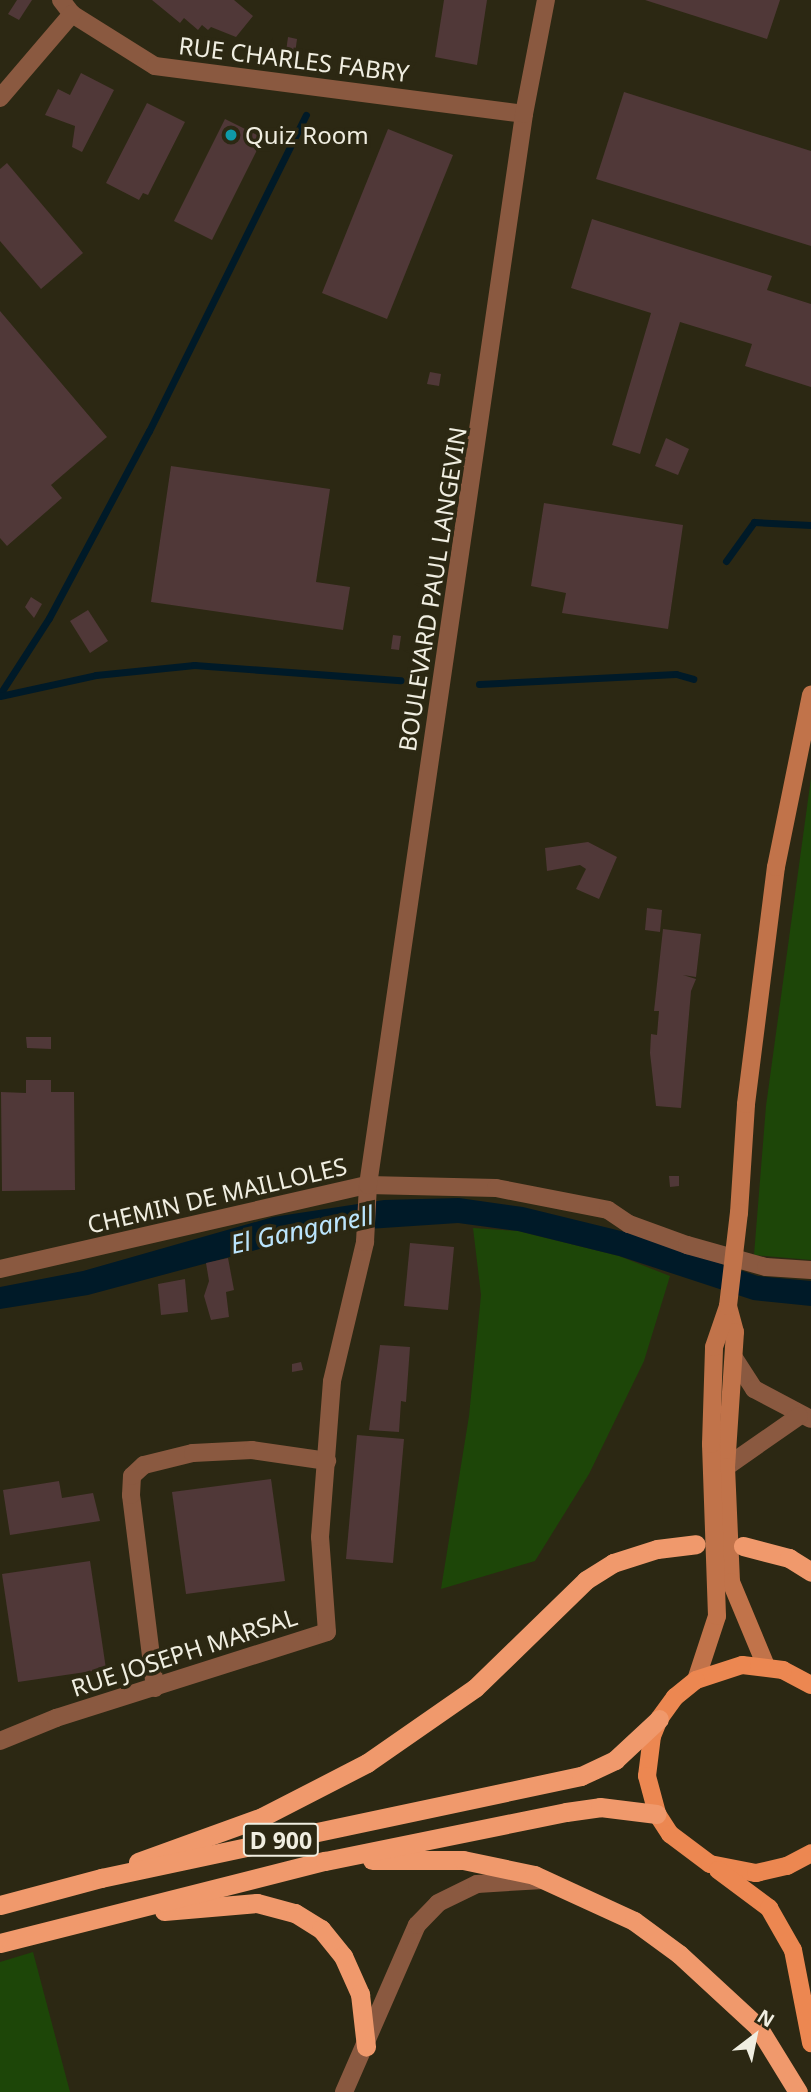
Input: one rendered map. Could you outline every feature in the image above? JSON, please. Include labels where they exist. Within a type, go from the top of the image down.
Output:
[{"type":"highway","points":[[101,1878],[262,1817],[343,1776],[475,1688],[586,1580],[613,1563],[657,1549],[696,1544]]},
{"type":"highway","points":[[743,1546],[789,1558],[811,1572]]},
{"type":"highway","name":"D 900","points":[[0,1905],[101,1878],[582,1776],[615,1760],[659,1718]]},
{"type":"highway","name":"D 900","points":[[0,1943],[325,1861],[479,1829],[600,1807],[657,1814]]},
{"type":"highway","points":[[325,1861],[463,1860],[547,1879],[634,1921],[679,1954],[758,2027],[797,2092]]},
{"type":"highway","points":[[49,1931],[219,1903],[257,1903],[295,1913],[321,1929],[343,1956],[360,1994],[366,2047]]},
{"type":"main road","points":[[766,1666],[724,1581],[711,1444],[715,1347],[728,1306],[739,1213],[746,1104],[776,867],[811,695]]},
{"type":"main road","points":[[696,1680],[717,1616],[724,1581],[726,1466],[736,1332],[728,1306]]},
{"type":"main road","points":[[811,1685],[766,1666],[742,1665],[696,1680],[675,1697],[659,1718],[647,1766],[657,1814],[679,1843],[769,1908],[793,1950],[811,2043]]},
{"type":"main road","points":[[710,1864],[756,1873],[787,1866],[811,1853]]},
{"type":"street","name":"BOULEVARD PAUL LANGEVIN","points":[[365,1242],[368,1191],[524,114],[546,0]]},
{"type":"street","name":"RUE CHARLES FABRY","points":[[66,7],[155,66],[524,114]]},
{"type":"street","points":[[0,97],[66,7]]},
{"type":"street","name":"CHEMIN DE MAILLOLES","points":[[0,1269],[368,1191],[496,1188],[608,1210],[629,1224],[687,1245],[766,1267],[811,1270]]},
{"type":"street","name":"RUE JOSEPH MARSAL","points":[[0,1741],[327,1632],[320,1537],[332,1381],[365,1242]]},
{"type":"street","points":[[726,1466],[805,1417],[754,1389],[734,1358]]},
{"type":"street","points":[[155,1688],[132,1476],[144,1465],[193,1453],[252,1450],[327,1461]]},
{"type":"street","points":[[344,2092],[366,2047],[417,1925],[438,1903],[477,1884],[547,1879]]},
{"type":"green space","points":[[811,778],[811,1260],[754,1255],[766,1106]]},
{"type":"green space","points":[[473,1228],[518,1231],[619,1256],[670,1276],[644,1361],[589,1474],[535,1561],[441,1589],[469,1416],[481,1295]]},
{"type":"green space","points":[[33,1952],[70,2092],[0,2092],[0,1962]]},
{"type":"water","name":"El Ganganell","points":[[459,1198],[523,1207],[625,1232],[758,1276],[811,1281],[811,1306],[753,1300],[619,1256],[518,1231],[458,1223],[323,1232],[88,1295],[0,1309],[0,1287],[83,1271],[273,1217],[384,1200]]},
{"type":"building","points":[[17,0],[32,0],[19,20],[8,14]]},
{"type":"building","points":[[152,0],[234,0],[253,16],[236,37],[211,27],[208,30],[202,25],[198,30],[184,18],[180,23]]},
{"type":"building","points":[[444,0],[487,0],[477,65],[435,57]]},
{"type":"building","points":[[645,0],[780,0],[767,39]]},
{"type":"building","points":[[288,37],[297,39],[295,54],[286,52]]},
{"type":"building","points":[[81,73],[114,90],[82,152],[72,147],[75,126],[45,115],[58,89],[70,95]]},
{"type":"building","points":[[624,92],[811,151],[811,246],[596,179]]},
{"type":"building","points":[[147,103],[185,122],[148,195],[143,193],[139,200],[106,183]]},
{"type":"building","points":[[225,119],[263,138],[212,240],[174,221]]},
{"type":"building","points":[[388,129],[453,155],[387,319],[322,293]]},
{"type":"building","points":[[7,163],[83,253],[41,289],[0,241],[0,169]]},
{"type":"building","points":[[592,219],[772,276],[767,290],[811,304],[811,387],[745,366],[752,344],[680,322],[640,454],[612,445],[651,313],[571,288]]},
{"type":"building","points":[[0,311],[107,437],[51,485],[62,498],[7,546],[0,538]]},
{"type":"building","points":[[430,372],[441,374],[439,386],[427,384]]},
{"type":"building","points":[[666,438],[689,449],[678,475],[655,466]]},
{"type":"building","points":[[171,466],[330,489],[316,582],[350,587],[343,630],[151,602]]},
{"type":"building","points":[[544,503],[683,525],[668,629],[562,613],[566,593],[531,586]]},
{"type":"building","points":[[31,597],[42,604],[34,618],[25,607]]},
{"type":"building","points":[[88,610],[108,641],[90,653],[70,621]]},
{"type":"building","points":[[393,635],[401,636],[399,650],[391,649]]},
{"type":"building","points":[[588,842],[617,857],[599,899],[576,889],[586,869],[580,865],[547,871],[545,848]]},
{"type":"building","points":[[647,908],[662,910],[660,932],[645,930]]},
{"type":"building","points":[[663,929],[701,934],[696,977],[683,975],[696,979],[691,991],[681,1108],[656,1106],[650,1053],[651,1034],[657,1035],[659,1011],[654,1011]]},
{"type":"building","points":[[26,1037],[51,1037],[51,1049],[27,1048]]},
{"type":"building","points":[[26,1080],[51,1080],[51,1092],[74,1092],[75,1190],[2,1191],[1,1092],[26,1093]]},
{"type":"building","points":[[669,1176],[679,1176],[679,1186],[670,1187]]},
{"type":"building","points":[[410,1243],[454,1247],[448,1310],[404,1306]]},
{"type":"building","points":[[228,1258],[234,1290],[226,1292],[229,1317],[211,1320],[204,1296],[209,1281],[206,1263]]},
{"type":"building","points":[[185,1279],[188,1312],[161,1315],[158,1284]]},
{"type":"building","points":[[380,1345],[410,1347],[406,1402],[401,1401],[399,1432],[369,1430]]},
{"type":"building","points":[[301,1362],[303,1370],[292,1372],[292,1364]]},
{"type":"building","points":[[357,1435],[404,1439],[393,1563],[346,1559]]},
{"type":"building","points":[[271,1479],[285,1581],[186,1594],[172,1492]]},
{"type":"building","points":[[59,1481],[62,1498],[93,1493],[100,1521],[10,1535],[3,1490]]},
{"type":"building","points":[[90,1561],[106,1669],[18,1682],[2,1574]]},
{"type":"waterway","points":[[0,694],[49,618],[149,431],[306,115]]},
{"type":"waterway","points":[[726,561],[754,522],[811,525]]},
{"type":"waterway","points":[[0,696],[96,675],[194,665],[400,680]]},
{"type":"waterway","points":[[479,684],[676,674],[693,679]]},
{"type":"place","name":"Quiz Room","points":[[231,135]]}]
